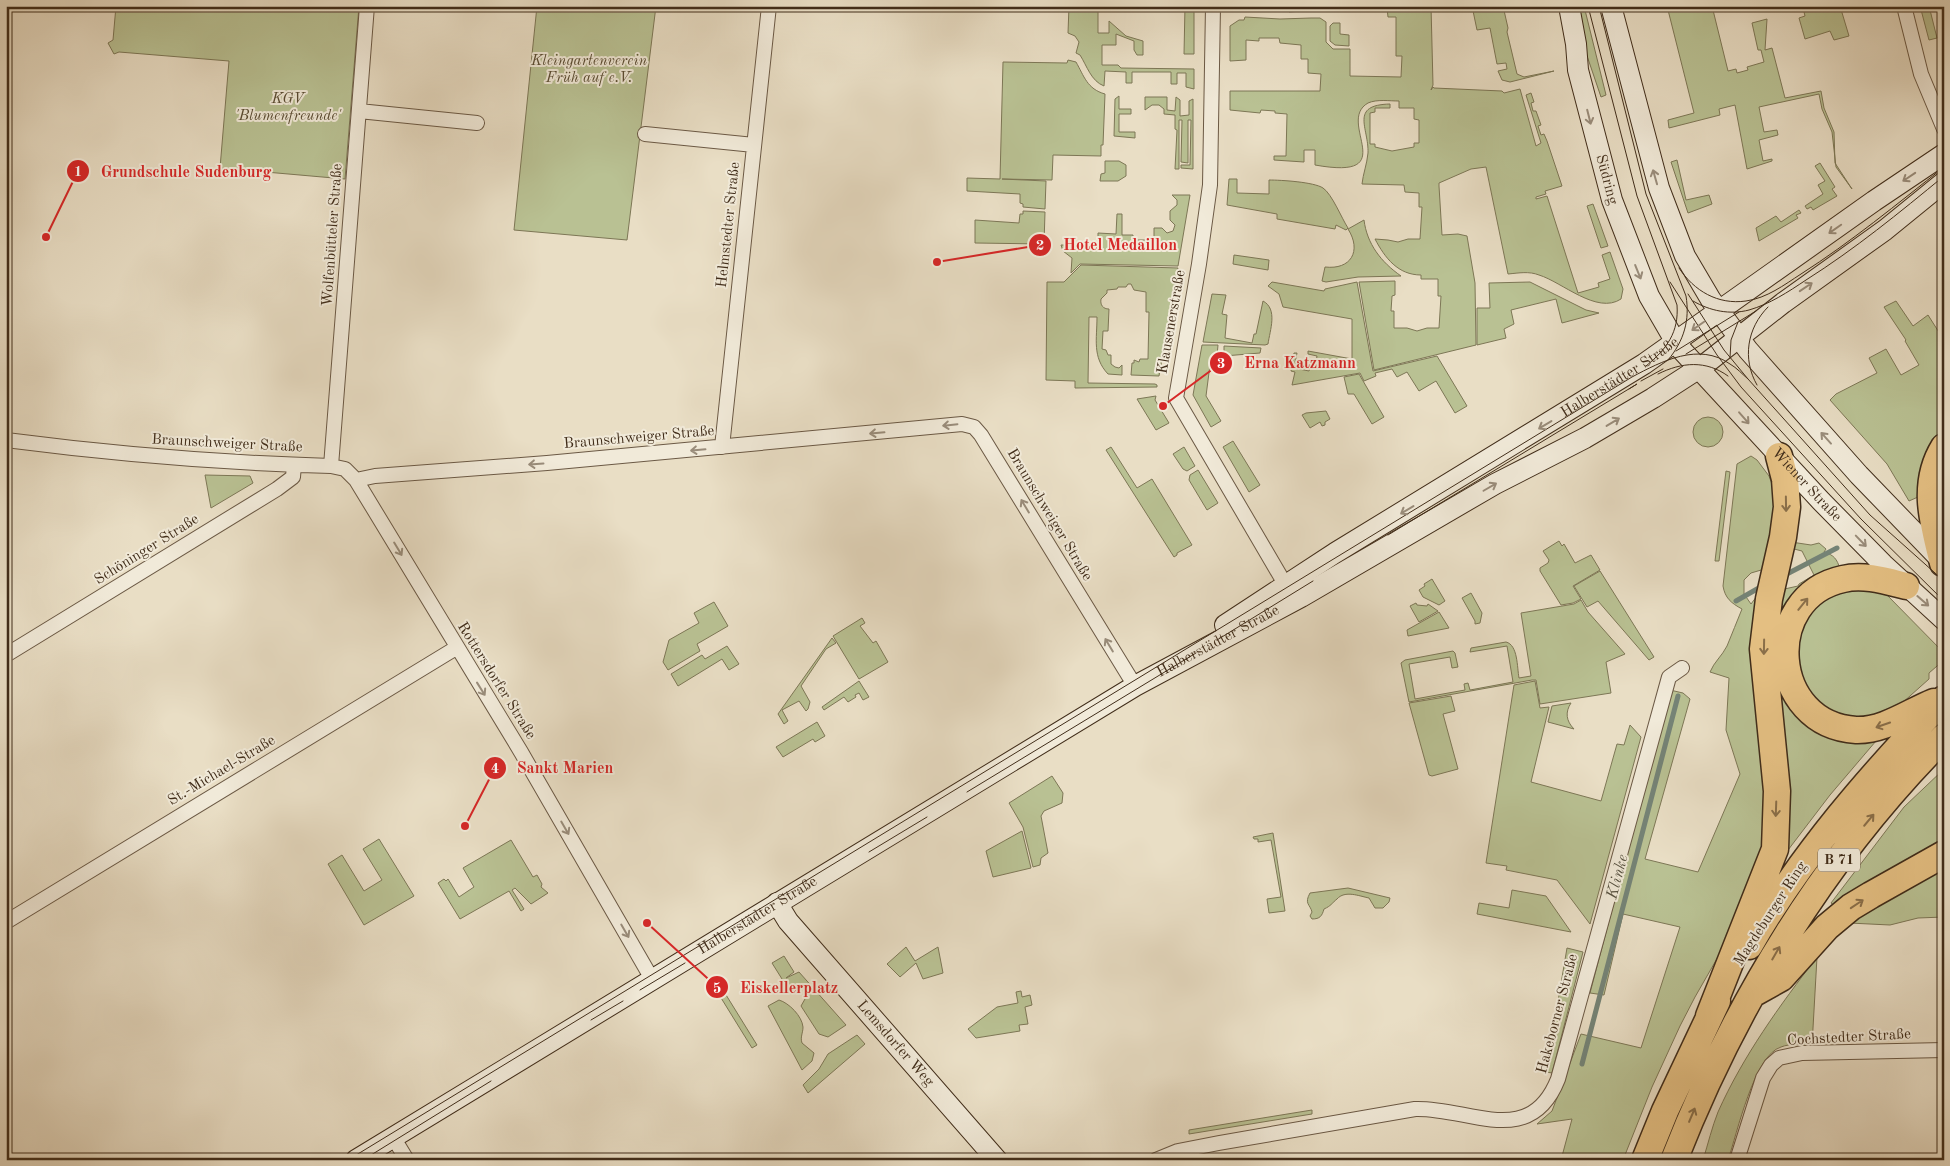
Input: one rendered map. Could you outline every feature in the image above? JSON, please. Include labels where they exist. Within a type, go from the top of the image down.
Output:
[{"type":"highway","points":[[1943,563],[1931,511],[1930,484],[1934,466],[1944,447]]},
{"type":"highway","points":[[1709,1016],[1775,849],[1777,791],[1763,648],[1769,599],[1786,522],[1785,479],[1779,456]]},
{"type":"highway","points":[[1906,586],[1882,580],[1852,578],[1827,584],[1812,594],[1792,619],[1787,635],[1786,661],[1789,683],[1798,699],[1811,712],[1835,725],[1856,730],[1880,727],[1944,698]]},
{"type":"highway","name":"Magdeburger Ring","points":[[1645,1160],[1665,1111],[1709,1016],[1759,928],[1818,843],[1862,789],[1944,698]]},
{"type":"highway","name":"Magdeburger Ring","points":[[1674,1160],[1696,1107],[1751,995],[1786,936],[1852,841],[1893,792],[1944,737]]},
{"type":"highway","points":[[1751,995],[1781,978],[1827,927],[1851,907],[1870,894],[1944,854]]},
{"type":"street","name":"Wolfenbütteler Straße","points":[[331,466],[367,6]]},
{"type":"street","name":"Helmstedter Straße","points":[[722,447],[769,6]]},
{"type":"street","name":"Klausenerstraße","points":[[1213,6],[1210,185],[1199,265],[1176,398],[1285,584]]},
{"type":"street","name":"Südring","points":[[1568,6],[1576,44],[1578,70],[1612,200],[1639,274],[1664,324],[1676,342]]},
{"type":"street","points":[[1611,6],[1659,188],[1685,256],[1719,311],[1739,338],[1859,475],[1943,563]]},
{"type":"street","points":[[1904,6],[1921,74],[1944,129]]},
{"type":"street","points":[[359,111],[477,123]]},
{"type":"street","points":[[645,134],[754,145]]},
{"type":"street","name":"Halberstädter Straße","points":[[356,1160],[1135,686],[1285,584],[1592,397],[1676,342],[1874,201],[1944,154]]},
{"type":"street","name":"Halberstädter Straße","points":[[1135,686],[1301,598],[1495,484],[1585,438],[1700,368],[1783,303],[1885,230],[1944,182]]},
{"type":"street","name":"Wiener Straße","points":[[1676,342],[1821,501],[1906,586],[1944,620]]},
{"type":"street","name":"Braunschweiger Straße","points":[[6,440],[85,450],[193,459],[331,466],[347,470],[356,480],[374,476],[722,447],[962,424],[974,427],[981,435],[1135,686]]},
{"type":"street","name":"Schöninger Straße","points":[[6,655],[277,489],[293,477],[294,465]]},
{"type":"street","name":"Rottersdorfer Straße","points":[[356,480],[456,648],[521,752],[652,979]]},
{"type":"street","name":"Halberstädter Straße","points":[[1285,584],[1301,598]]},
{"type":"street","name":"St.-Michael-Straße","points":[[6,922],[456,648]]},
{"type":"street","name":"Hakeborner Straße","points":[[1156,1160],[1178,1151],[1415,1109],[1431,1109],[1502,1121],[1525,1117],[1538,1109],[1551,1094],[1558,1079],[1669,677],[1682,668]]},
{"type":"street","name":"Lemsdorfer Weg","points":[[777,904],[792,925],[997,1160]]},
{"type":"street","name":"Cochstedter Straße","points":[[1737,1160],[1763,1078],[1771,1064],[1779,1058],[1802,1053],[1944,1050]]},
{"type":"street","points":[[393,1137],[407,1160]]},
{"type":"green space","name":"KGV 'Blumenfreunde'","points":[[116,6],[359,6],[345,179],[220,168],[229,61],[119,52],[114,54],[108,43],[113,40]]},
{"type":"green space","name":"Kleingartenverein Früh auf e.V.","points":[[537,6],[656,6],[627,240],[514,230]]},
{"type":"green space","points":[[1069,6],[1098,6],[1098,33],[1109,33],[1109,21],[1126,36],[1143,41],[1143,55],[1137,55],[1134,50],[1134,41],[1116,34],[1116,45],[1102,45],[1102,65],[1118,65],[1121,68],[1194,69],[1194,89],[1186,87],[1186,73],[1177,73],[1177,84],[1171,84],[1171,72],[1132,72],[1132,83],[1126,83],[1126,72],[1105,71],[1104,86],[1100,84],[1093,77],[1080,55],[1076,53],[1079,42],[1075,36],[1068,33]]},
{"type":"green space","points":[[1185,6],[1194,6],[1194,54],[1184,54]]},
{"type":"green space","points":[[1289,6],[1431,6],[1433,85],[1431,90],[1433,87],[1502,91],[1504,93],[1520,89],[1536,146],[1541,143],[1526,95],[1531,93],[1534,102],[1531,103],[1533,111],[1536,111],[1541,125],[1538,126],[1541,135],[1544,134],[1547,141],[1562,186],[1545,191],[1546,194],[1536,197],[1536,199],[1547,196],[1578,293],[1599,287],[1598,283],[1610,279],[1602,255],[1610,252],[1623,289],[1621,299],[1612,303],[1601,303],[1580,296],[1535,274],[1508,274],[1486,167],[1471,169],[1439,183],[1439,186],[1442,235],[1458,234],[1467,236],[1475,283],[1476,345],[1374,370],[1359,282],[1395,281],[1395,295],[1392,296],[1391,311],[1394,311],[1394,328],[1407,328],[1417,331],[1427,328],[1439,328],[1441,296],[1438,296],[1438,279],[1421,279],[1421,275],[1399,269],[1383,253],[1375,239],[1398,242],[1408,239],[1420,239],[1422,207],[1419,207],[1419,193],[1405,192],[1404,185],[1362,184],[1368,153],[1364,120],[1365,113],[1377,105],[1390,104],[1390,108],[1375,108],[1375,112],[1370,113],[1370,144],[1375,144],[1375,147],[1392,151],[1414,147],[1414,143],[1419,143],[1419,120],[1414,119],[1414,108],[1399,108],[1399,101],[1368,103],[1360,112],[1358,123],[1362,157],[1356,165],[1341,168],[1315,165],[1315,150],[1304,150],[1304,162],[1274,160],[1274,156],[1286,156],[1287,114],[1261,110],[1260,113],[1230,110],[1230,91],[1320,91],[1321,74],[1308,73],[1308,59],[1301,59],[1301,45],[1280,43],[1279,38],[1259,38],[1259,41],[1246,40],[1246,60],[1230,61],[1230,26],[1239,20],[1244,20],[1245,17],[1280,19],[1320,18],[1326,22],[1326,42],[1333,49],[1350,49],[1350,76],[1401,77],[1402,56],[1396,56],[1396,17],[1388,17],[1387,8],[1362,7],[1361,10],[1330,9],[1289,12]]},
{"type":"green space","points":[[1472,6],[1503,6],[1517,74],[1524,77],[1554,71],[1510,82],[1502,80],[1498,71],[1507,69],[1506,63],[1497,64],[1490,28],[1477,30]]},
{"type":"green space","points":[[1574,6],[1584,6],[1606,95],[1601,97],[1583,44]]},
{"type":"green space","points":[[1667,6],[1712,6],[1728,71],[1736,69],[1737,73],[1748,70],[1747,67],[1764,62],[1761,50],[1758,50],[1752,23],[1767,19],[1765,50],[1772,48],[1785,98],[1821,91],[1824,108],[1834,132],[1835,156],[1832,132],[1822,109],[1819,94],[1759,107],[1764,132],[1777,130],[1778,135],[1759,140],[1763,161],[1772,159],[1772,161],[1747,169],[1735,105],[1719,109],[1720,115],[1669,128],[1668,120],[1694,113]]},
{"type":"green space","points":[[1827,6],[1840,6],[1849,36],[1834,40],[1830,31],[1805,39],[1799,18],[1805,16],[1804,12]]},
{"type":"green space","points":[[1920,6],[1929,6],[1937,38],[1929,40]]},
{"type":"green space","points":[[1333,23],[1340,23],[1340,34],[1349,35],[1349,46],[1335,45],[1330,41],[1330,26]]},
{"type":"green space","points":[[1068,60],[1076,62],[1090,85],[1105,94],[1101,156],[1053,155],[1052,180],[1002,179],[1046,181],[1045,209],[1023,207],[1023,204],[1020,203],[1020,194],[967,191],[967,178],[1000,179],[1003,62],[1067,63]]},
{"type":"green space","points":[[1119,96],[1119,109],[1131,109],[1131,114],[1119,114],[1119,132],[1135,132],[1135,138],[1114,136],[1115,99]]},
{"type":"green space","points":[[1145,97],[1167,97],[1167,110],[1175,111],[1176,97],[1180,100],[1180,116],[1189,115],[1189,101],[1193,99],[1193,169],[1181,168],[1181,165],[1190,165],[1191,120],[1188,120],[1188,163],[1181,162],[1182,120],[1179,120],[1179,169],[1175,169],[1177,130],[1175,129],[1175,115],[1164,114],[1164,109],[1159,105],[1152,105],[1145,110]]},
{"type":"green space","points":[[1677,160],[1686,200],[1709,195],[1712,204],[1688,213],[1671,162]]},
{"type":"green space","points":[[1105,161],[1119,161],[1126,165],[1126,176],[1118,181],[1100,181],[1101,174],[1105,173]]},
{"type":"green space","points":[[1820,163],[1835,187],[1832,189],[1837,196],[1813,210],[1811,207],[1807,209],[1805,206],[1823,194],[1818,185],[1825,181],[1815,166]]},
{"type":"green space","points":[[1836,164],[1852,189],[1836,167]]},
{"type":"green space","points":[[1229,179],[1237,179],[1237,193],[1269,194],[1269,180],[1319,186],[1330,196],[1348,228],[1346,230],[1336,225],[1335,229],[1277,219],[1277,214],[1227,205]]},
{"type":"green space","points":[[1172,195],[1190,195],[1178,266],[1080,264],[1071,273],[1072,258],[1063,251],[1061,245],[1098,246],[1098,233],[1116,234],[1117,214],[1122,214],[1122,235],[1133,235],[1133,240],[1154,240],[1154,228],[1162,228],[1167,233],[1173,231],[1175,225],[1170,220],[1170,211],[1177,205],[1177,200]]},
{"type":"green space","points":[[1593,204],[1608,246],[1601,248],[1587,206]]},
{"type":"green space","points":[[1799,210],[1801,213],[1796,215],[1798,218],[1759,241],[1756,228],[1776,216],[1781,222]]},
{"type":"green space","points":[[1023,211],[1045,212],[1044,244],[975,243],[975,220],[1019,223],[1020,214],[1023,214]]},
{"type":"green space","points":[[1364,220],[1368,237],[1376,252],[1387,265],[1401,276],[1358,277],[1322,281],[1325,267],[1342,265],[1351,257],[1354,245],[1348,229]]},
{"type":"green space","points":[[1234,255],[1269,260],[1268,270],[1233,264]]},
{"type":"green space","points":[[1081,265],[1178,268],[1159,376],[1131,375],[1134,360],[1139,362],[1140,359],[1148,359],[1149,312],[1146,312],[1146,292],[1134,290],[1131,284],[1128,284],[1126,287],[1107,290],[1107,293],[1101,299],[1102,306],[1109,309],[1108,331],[1103,331],[1102,349],[1106,350],[1108,355],[1111,355],[1111,364],[1119,368],[1122,365],[1122,375],[1108,374],[1103,368],[1096,347],[1097,317],[1089,317],[1088,383],[1155,384],[1157,387],[1075,388],[1075,381],[1046,380],[1047,282],[1064,282]]},
{"type":"green space","points":[[1272,282],[1324,291],[1325,289],[1357,282],[1373,371],[1437,356],[1467,406],[1455,413],[1436,381],[1419,391],[1407,372],[1397,377],[1392,369],[1375,373],[1376,376],[1364,381],[1360,373],[1292,385],[1295,372],[1291,371],[1294,353],[1297,353],[1294,368],[1309,371],[1310,368],[1315,368],[1317,356],[1308,354],[1308,351],[1352,359],[1352,319],[1283,307],[1279,294],[1268,286]]},
{"type":"green space","points":[[1530,282],[1586,310],[1599,313],[1562,323],[1556,299],[1511,310],[1514,324],[1504,329],[1506,338],[1477,345],[1477,308],[1490,308],[1489,283]]},
{"type":"green space","points":[[1212,294],[1226,295],[1222,314],[1227,315],[1225,338],[1252,343],[1254,334],[1256,334],[1263,301],[1268,305],[1272,314],[1272,320],[1268,344],[1203,342]]},
{"type":"green space","points":[[1896,301],[1913,326],[1928,315],[1942,337],[1944,337],[1944,434],[1918,497],[1909,501],[1887,464],[1830,400],[1836,394],[1877,373],[1869,358],[1886,349],[1901,375],[1919,365],[1906,340],[1884,307]]},
{"type":"green space","points":[[1202,345],[1218,345],[1217,356],[1211,357],[1206,396],[1221,421],[1211,427],[1193,395]]},
{"type":"green space","points":[[1224,346],[1261,348],[1260,353],[1224,356]]},
{"type":"green space","points":[[1359,374],[1384,417],[1372,424],[1354,394],[1348,394],[1344,377]]},
{"type":"green space","points":[[1156,396],[1155,400],[1169,423],[1156,430],[1137,399]]},
{"type":"green space","points":[[1326,411],[1330,419],[1325,422],[1325,425],[1322,426],[1320,422],[1310,428],[1302,415],[1306,413]]},
{"type":"green space","points":[[1708,417],[1719,421],[1723,432],[1719,443],[1708,447],[1697,443],[1693,432],[1697,421]]},
{"type":"green space","points":[[1233,441],[1260,485],[1249,492],[1223,447]]},
{"type":"green space","points":[[1111,447],[1137,488],[1152,479],[1192,545],[1177,553],[1174,557],[1106,450]]},
{"type":"green space","points":[[1184,447],[1195,466],[1187,471],[1183,469],[1173,454]]},
{"type":"green space","points":[[1751,456],[1757,460],[1769,476],[1777,498],[1768,568],[1751,573],[1744,580],[1744,594],[1751,604],[1757,596],[1766,843],[1738,922],[1680,1026],[1652,1087],[1623,1160],[1561,1160],[1572,1119],[1537,1124],[1552,1111],[1581,1034],[1641,1048],[1680,927],[1623,914],[1604,995],[1590,993],[1670,690],[1683,693],[1690,699],[1645,859],[1698,872],[1740,774],[1726,730],[1729,678],[1710,672],[1727,646],[1742,609],[1729,600],[1723,586],[1737,464]]},
{"type":"green space","points":[[1198,470],[1218,503],[1207,510],[1189,480],[1190,475]]},
{"type":"green space","points":[[1726,471],[1730,472],[1719,561],[1715,561]]},
{"type":"green space","points":[[205,475],[250,476],[253,483],[211,508]]},
{"type":"green space","points":[[1559,541],[1562,546],[1564,544],[1575,563],[1591,555],[1600,570],[1573,586],[1581,599],[1573,603],[1561,605],[1540,571],[1540,568],[1548,563],[1549,560],[1543,551]]},
{"type":"green space","points":[[1791,542],[1811,545],[1819,543],[1826,549],[1824,552],[1835,558],[1840,569],[1774,625],[1780,590],[1798,586],[1814,575],[1802,551],[1790,548]]},
{"type":"green space","points":[[1600,571],[1654,657],[1649,660],[1598,601],[1587,607],[1574,586]]},
{"type":"green space","points":[[1432,579],[1445,601],[1439,605],[1423,597],[1419,590]]},
{"type":"green space","points":[[1861,587],[1886,594],[1944,653],[1944,660],[1929,673],[1929,679],[1901,704],[1870,716],[1854,718],[1828,710],[1807,691],[1795,654],[1804,620],[1823,599]]},
{"type":"green space","points":[[1471,593],[1482,613],[1480,623],[1475,624],[1462,598]]},
{"type":"green space","points":[[1581,600],[1588,612],[1625,654],[1606,662],[1611,693],[1540,704],[1536,680],[1532,680],[1409,702],[1401,663],[1405,660],[1453,651],[1455,653],[1458,667],[1452,668],[1450,657],[1409,664],[1415,699],[1465,690],[1464,684],[1468,683],[1470,690],[1513,682],[1507,646],[1470,652],[1471,648],[1506,642],[1513,647],[1515,652],[1519,678],[1531,676],[1521,613],[1574,604]]},
{"type":"green space","points":[[714,602],[728,626],[697,644],[700,651],[668,670],[663,662],[669,640],[699,623],[694,613]]},
{"type":"green space","points":[[1416,603],[1417,605],[1427,606],[1428,604],[1438,611],[1419,622],[1410,606]]},
{"type":"green space","points":[[1439,612],[1449,628],[1408,636],[1407,630]]},
{"type":"green space","points":[[862,618],[865,623],[860,626],[873,643],[876,641],[888,662],[859,679],[833,636]]},
{"type":"green space","points":[[832,638],[836,643],[826,649],[801,686],[810,702],[808,709],[806,711],[799,701],[782,710],[788,721],[784,724],[778,714]]},
{"type":"green space","points":[[727,646],[739,664],[729,670],[722,659],[678,686],[671,674],[702,655],[705,659]]},
{"type":"green space","points":[[1777,677],[1876,741],[1830,795],[1785,854]]},
{"type":"green space","points":[[859,681],[869,697],[863,700],[859,693],[848,702],[844,697],[824,710],[822,707]]},
{"type":"green space","points":[[1535,681],[1540,708],[1549,707],[1531,782],[1601,801],[1617,744],[1624,745],[1630,725],[1641,737],[1590,924],[1557,880],[1506,870],[1507,866],[1486,863],[1514,685]]},
{"type":"green space","points":[[1451,696],[1455,711],[1443,714],[1458,769],[1432,776],[1429,775],[1409,703]]},
{"type":"green space","points":[[1571,703],[1567,716],[1569,723],[1574,729],[1548,722],[1552,706]]},
{"type":"green space","points":[[817,722],[825,736],[815,742],[813,739],[783,757],[776,747]]},
{"type":"green space","points":[[1944,769],[1944,842],[1836,907],[1831,903],[1904,807]]},
{"type":"green space","points":[[1052,776],[1063,793],[1062,803],[1044,811],[1041,816],[1048,853],[1041,858],[1040,865],[1033,867],[1023,827],[1009,803]]},
{"type":"green space","points":[[1022,831],[1031,868],[993,877],[986,851]]},
{"type":"green space","points":[[1273,833],[1285,911],[1269,913],[1267,899],[1281,897],[1271,840],[1258,842],[1258,839],[1253,837]]},
{"type":"green space","points":[[379,839],[414,896],[364,925],[328,864],[342,855],[364,891],[382,880],[363,849]]},
{"type":"green space","points":[[511,840],[533,877],[537,875],[542,884],[541,887],[548,893],[531,904],[515,888],[512,890],[524,909],[521,911],[509,891],[460,919],[438,883],[448,879],[459,897],[474,887],[463,868]]},
{"type":"green space","points":[[1944,869],[1944,917],[1918,918],[1890,925],[1849,923],[1898,890]]},
{"type":"green space","points":[[1348,888],[1390,898],[1389,902],[1383,908],[1375,908],[1369,898],[1352,894],[1344,895],[1324,909],[1320,917],[1312,919],[1310,916],[1312,912],[1307,902],[1310,893]]},
{"type":"green space","points":[[1512,890],[1546,896],[1571,932],[1477,914],[1479,903],[1509,908]]},
{"type":"green space","points":[[906,947],[915,961],[938,947],[943,973],[923,979],[916,963],[900,977],[887,964]]},
{"type":"green space","points":[[1567,948],[1583,952],[1552,1073],[1546,1072]]},
{"type":"green space","points":[[784,956],[794,972],[786,978],[799,972],[846,1025],[828,1037],[819,1034],[801,1006],[805,999],[803,988],[796,985],[787,987],[772,963]]},
{"type":"green space","points":[[1817,957],[1812,1046],[1789,1045],[1771,1053],[1755,1079],[1728,1160],[1703,1160],[1718,1112],[1739,1071],[1776,1012]]},
{"type":"green space","points":[[723,990],[757,1045],[752,1048],[718,993]]},
{"type":"green space","points":[[1021,991],[1022,997],[1030,995],[1032,1005],[1025,1007],[1028,1024],[1019,1025],[1020,1031],[976,1038],[968,1029],[997,1007],[1018,1003],[1016,992]]},
{"type":"green space","points":[[779,1000],[787,1004],[798,1014],[803,1027],[802,1043],[814,1053],[812,1061],[802,1070],[768,1006]]},
{"type":"green space","points":[[857,1035],[865,1044],[808,1093],[803,1085],[819,1069],[828,1054]]},
{"type":"green space","points":[[1312,1110],[1312,1114],[1189,1134],[1189,1130]]},
{"type":"waterway","name":"Klinke","points":[[1783,576],[1837,548]]},
{"type":"waterway","name":"Klinke","points":[[1736,601],[1764,585]]},
{"type":"waterway","name":"Klinke","points":[[1582,1064],[1678,696]]},
{"type":"tram line","points":[[1588,6],[1637,196],[1677,305],[1674,332],[1666,346],[1646,366]]},
{"type":"tram line","points":[[1599,6],[1646,194],[1686,296],[1685,330],[1674,353],[1668,360]]},
{"type":"tram line","points":[[1679,268],[1699,290],[1716,298],[1736,302],[1761,297],[1782,287],[1820,262],[1944,167]]},
{"type":"tram line","points":[[1693,301],[1713,310],[1727,312],[1749,310],[1772,301],[1842,256],[1944,176]]},
{"type":"tram line","points":[[1670,282],[1717,355],[1741,387],[1861,519],[1944,601]]},
{"type":"tram line","points":[[1688,294],[1724,350],[1748,379],[1870,515],[1944,581]]},
{"type":"tram line","points":[[1757,385],[1749,365],[1749,344],[1755,324],[1768,307]]},
{"type":"tram line","points":[[1686,354],[1756,311]]},
{"type":"tram line","points":[[1676,351],[1739,312]]},
{"type":"tram line","points":[[1730,358],[1731,340],[1738,322]]},
{"type":"tram line","points":[[348,1160],[1632,377],[1668,360],[1693,354],[1706,354],[1733,366],[1748,379]]},
{"type":"tram line","points":[[1658,374],[1676,367],[1694,364],[1711,367],[1728,376]]},
{"type":"tram line","points":[[1641,381],[1663,369]]},
{"type":"tram line","points":[[1388,535],[1637,384],[1629,389]]},
{"type":"tram line","points":[[1217,640],[1313,581]]},
{"type":"tram line","points":[[967,792],[1196,653]]},
{"type":"tram line","points":[[869,852],[927,817]]},
{"type":"tram line","points":[[640,990],[685,963]]},
{"type":"tram line","points":[[591,1020],[623,1001]]},
{"type":"tram line","points":[[363,1160],[491,1081]]},
{"type":"place","name":"Grundschule Sudenburg","points":[[46,237]]},
{"type":"place","name":"Hotel Medaillon","points":[[937,262]]},
{"type":"place","name":"Erna Katzmann","points":[[1163,406]]},
{"type":"place","name":"Sankt Marien","points":[[465,826]]},
{"type":"place","name":"Eiskellerplatz","points":[[647,923]]}]
